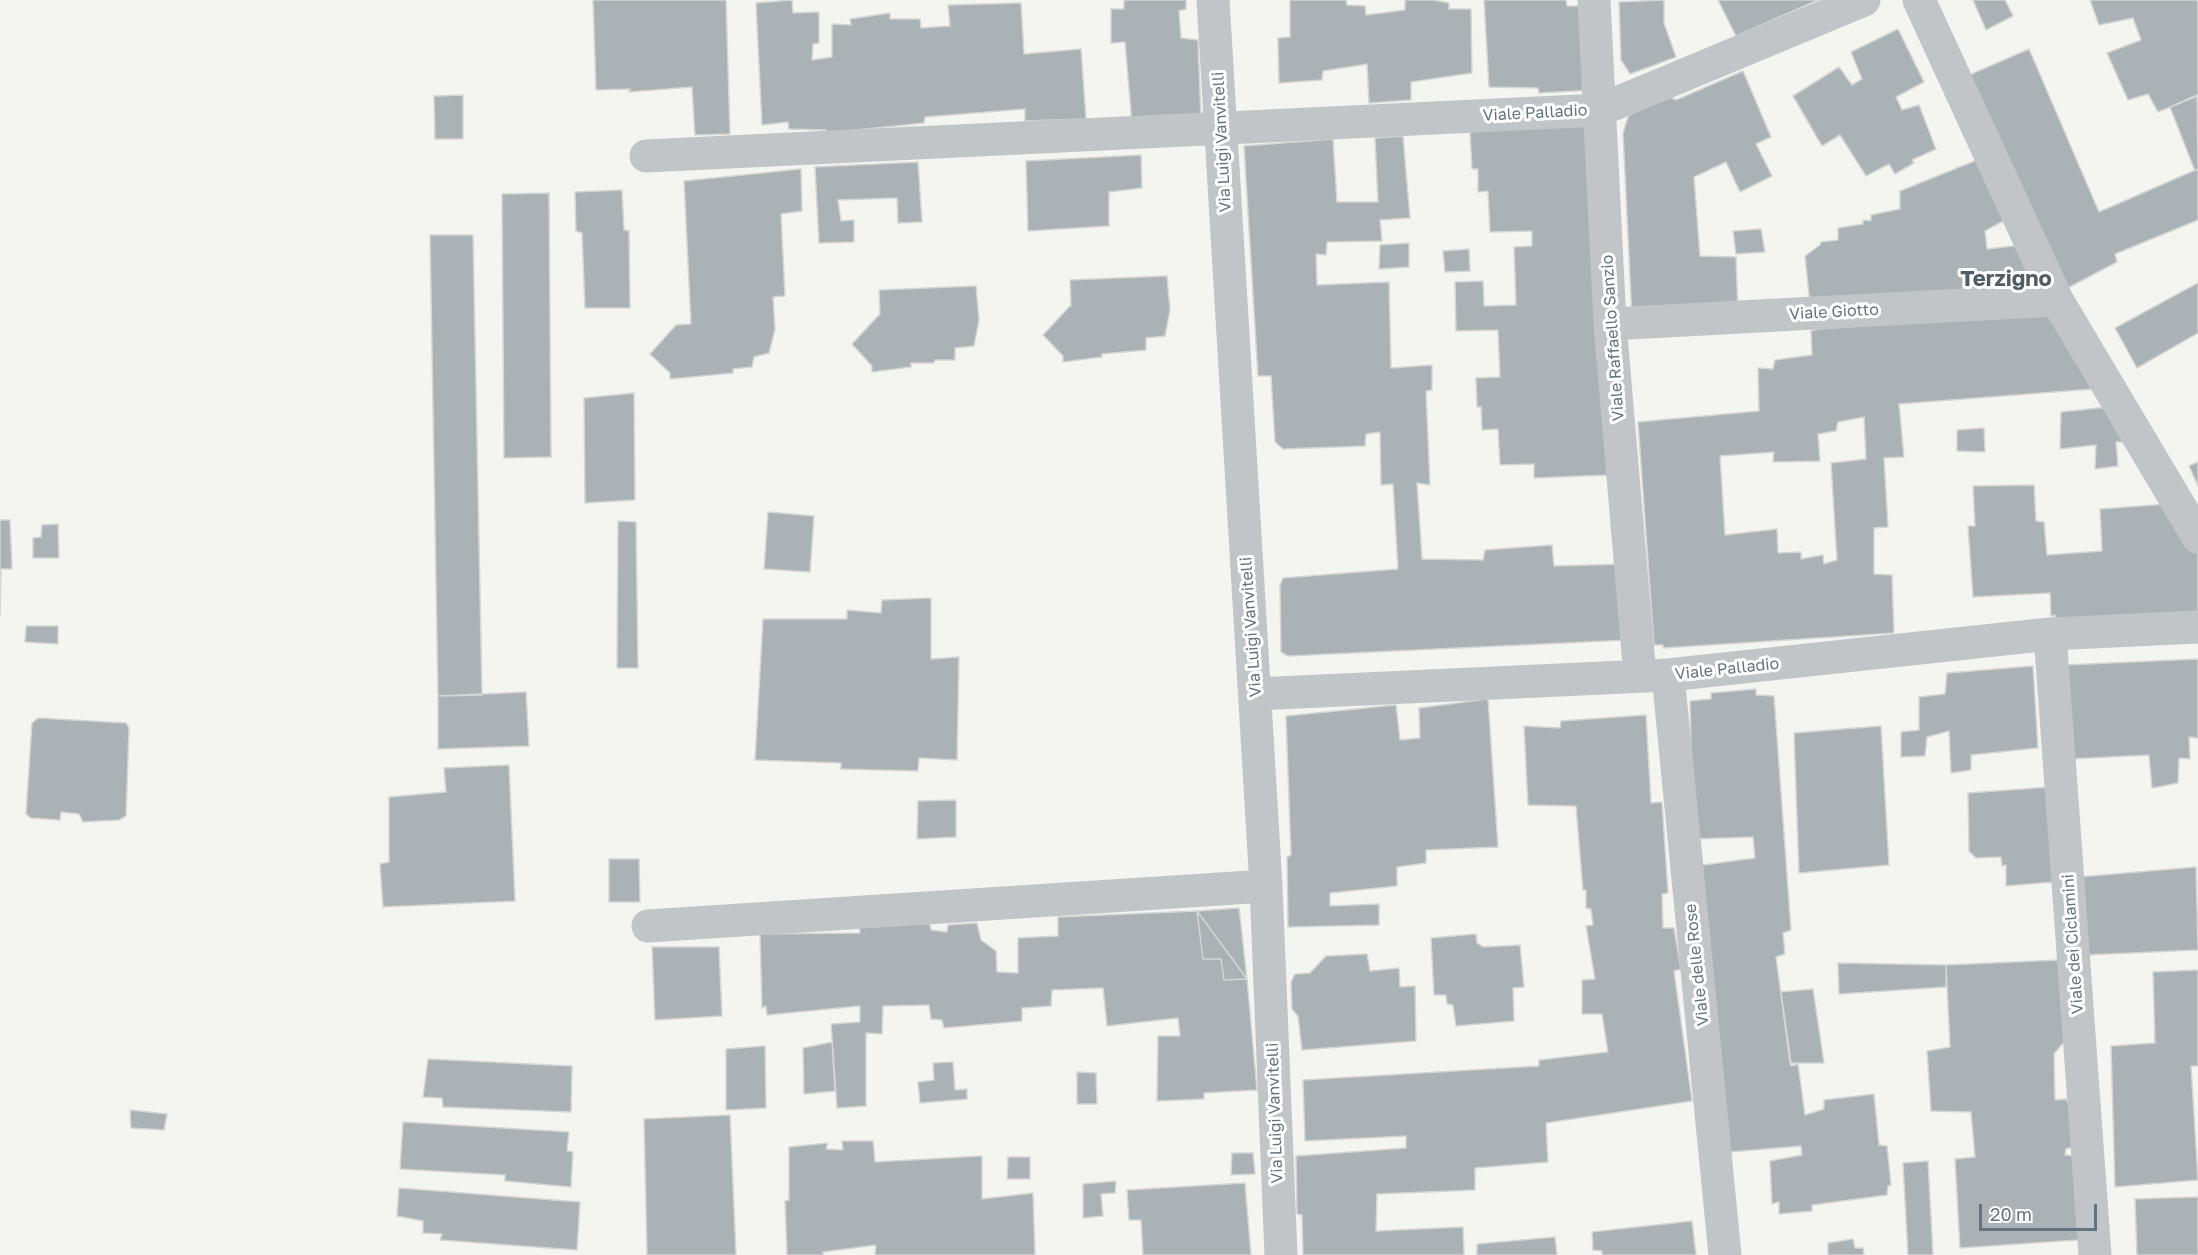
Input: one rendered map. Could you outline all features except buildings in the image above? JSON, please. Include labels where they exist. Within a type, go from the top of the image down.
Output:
[{"type":"street","name":"Via Luigi Vanvitelli","points":[[1213,0],[1256,694],[1281,1255]]},
{"type":"street","name":"Viale Raffaello Sanzio","points":[[1594,0],[1610,324],[1654,676]]},
{"type":"street","name":"Viale Palladio","points":[[646,156],[1600,110],[1864,0]]},
{"type":"street","points":[[1919,0],[2057,300],[2198,537]]},
{"type":"street","name":"Viale Giotto","points":[[1610,324],[2057,300]]},
{"type":"street","name":"Viale Palladio","points":[[1256,694],[1654,676],[2050,634],[2198,627]]},
{"type":"street","name":"Viale dei Ciclamini","points":[[2050,634],[2095,1255]]},
{"type":"street","name":"Viale delle Rose","points":[[1654,676],[1725,1255]]},
{"type":"street","points":[[648,926],[1266,886]]},
{"type":"district","name":"Terzigno","points":[[2006,279]]}]
